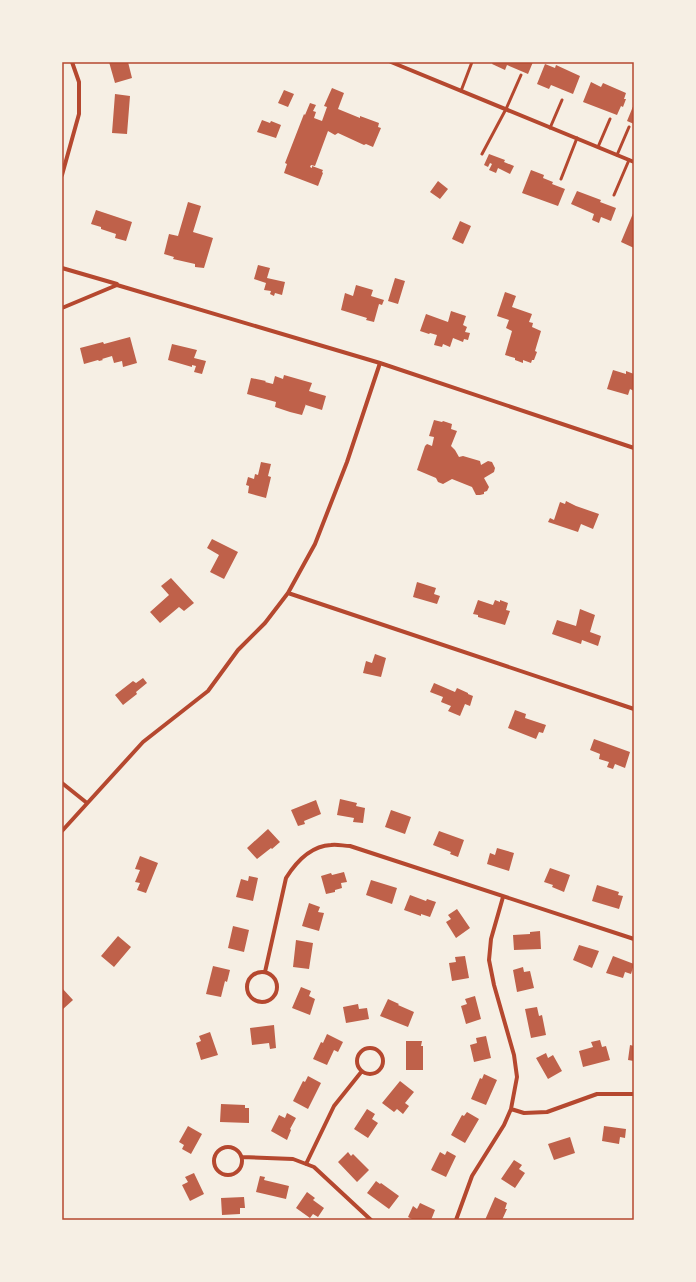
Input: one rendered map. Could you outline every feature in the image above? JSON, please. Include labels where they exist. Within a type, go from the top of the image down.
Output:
[{"type":"street","points":[[62,175],[79,114],[79,82],[72,62]]},
{"type":"street","points":[[391,62],[634,162]]},
{"type":"street","points":[[62,268],[380,363],[634,448]]},
{"type":"street","points":[[62,308],[117,285]]},
{"type":"street","points":[[62,831],[143,742],[208,691],[238,650],[265,623],[288,593],[316,544],[347,462],[380,363]]},
{"type":"street","points":[[288,593],[634,709]]},
{"type":"street","points":[[62,782],[87,803]]},
{"type":"street","points":[[265,972],[286,878],[294,865],[310,851],[330,844],[350,846],[634,939]]},
{"type":"street","points":[[456,1220],[472,1176],[504,1125],[511,1109],[517,1077],[514,1055],[494,986],[489,960],[491,939],[503,897]]},
{"type":"street","points":[[265,972],[273,977],[277,985],[277,990],[272,998],[264,1002],[258,1002],[254,1000],[248,992],[248,982],[255,974],[265,972]]},
{"type":"street","points":[[372,1048],[379,1052],[383,1060],[381,1068],[374,1074],[365,1073],[362,1071],[359,1068],[357,1060],[360,1053],[364,1050],[372,1048]]},
{"type":"street","points":[[306,1164],[334,1106],[362,1071]]},
{"type":"street","points":[[511,1109],[524,1113],[547,1112],[598,1094],[634,1094]]},
{"type":"street","points":[[227,1146],[237,1149],[242,1157],[242,1166],[232,1175],[219,1172],[214,1164],[214,1159],[218,1150],[227,1146]]},
{"type":"street","points":[[242,1157],[292,1159],[314,1167],[371,1220]]},
{"type":"lane","points":[[461,92],[472,62]]},
{"type":"lane","points":[[482,154],[506,110],[521,75]]},
{"type":"lane","points":[[550,128],[562,100]]},
{"type":"lane","points":[[598,147],[610,119]]},
{"type":"lane","points":[[618,155],[629,127]]},
{"type":"lane","points":[[561,180],[577,138]]},
{"type":"lane","points":[[614,195],[629,160]]},
{"type":"building","points":[[109,62],[128,62],[132,78],[115,83]]},
{"type":"building","points":[[493,62],[533,62],[528,74],[507,65],[505,70],[492,64]]},
{"type":"building","points":[[545,64],[555,68],[556,65],[580,76],[573,94],[551,85],[549,89],[537,84]]},
{"type":"building","points":[[591,82],[601,87],[603,83],[626,93],[624,99],[626,99],[623,107],[621,106],[617,115],[583,102]]},
{"type":"building","points":[[332,88],[344,93],[338,109],[360,118],[360,116],[379,123],[378,127],[381,128],[373,147],[366,144],[364,145],[338,133],[335,135],[328,131],[315,166],[311,165],[310,167],[312,168],[312,166],[323,170],[318,186],[284,173],[287,164],[285,163],[304,114],[305,115],[310,103],[316,105],[313,111],[316,112],[314,118],[322,121],[327,107],[324,106]]},
{"type":"building","points":[[284,90],[294,94],[288,107],[278,103]]},
{"type":"building","points":[[115,94],[130,96],[127,134],[112,133]]},
{"type":"building","points":[[634,104],[634,124],[627,121]]},
{"type":"building","points":[[262,120],[270,123],[271,121],[281,125],[276,138],[257,132]]},
{"type":"building","points":[[489,154],[505,160],[504,162],[514,166],[510,174],[498,168],[496,173],[489,170],[492,164],[490,163],[488,167],[484,165]]},
{"type":"building","points":[[531,170],[544,175],[543,178],[553,182],[552,184],[565,189],[558,206],[522,193]]},
{"type":"building","points":[[438,181],[448,189],[440,199],[430,192]]},
{"type":"building","points":[[577,191],[601,200],[600,202],[616,208],[611,221],[601,217],[599,223],[592,220],[594,214],[571,204]]},
{"type":"building","points":[[188,202],[201,206],[193,232],[213,238],[204,268],[195,267],[195,264],[173,259],[174,257],[164,254],[169,234],[178,236]]},
{"type":"building","points":[[96,210],[132,222],[126,241],[115,238],[116,234],[91,224]]},
{"type":"building","points":[[634,211],[634,248],[621,242]]},
{"type":"building","points":[[460,221],[471,226],[463,244],[452,239]]},
{"type":"building","points":[[258,265],[270,268],[267,278],[285,282],[282,295],[275,293],[274,296],[270,294],[271,291],[264,290],[266,283],[254,279]]},
{"type":"building","points":[[395,278],[405,281],[398,304],[388,301]]},
{"type":"building","points":[[356,285],[373,290],[371,296],[384,300],[382,305],[379,304],[374,322],[366,320],[367,318],[341,310],[345,293],[353,296]]},
{"type":"building","points":[[505,292],[516,296],[512,307],[532,314],[529,322],[533,323],[532,327],[541,331],[535,351],[537,352],[531,363],[523,360],[523,363],[515,360],[515,358],[505,355],[512,331],[506,328],[509,320],[497,316]]},
{"type":"building","points":[[451,311],[466,316],[463,325],[467,327],[465,332],[470,333],[468,340],[464,339],[463,342],[453,338],[450,347],[443,344],[442,347],[434,345],[437,335],[420,331],[426,314],[448,322]]},
{"type":"building","points":[[130,337],[137,363],[123,367],[122,361],[114,363],[112,356],[102,359],[103,360],[84,364],[80,348],[103,342],[104,344]]},
{"type":"building","points":[[172,344],[197,350],[194,358],[206,361],[202,374],[194,372],[196,366],[192,365],[192,367],[168,360]]},
{"type":"building","points":[[613,370],[626,374],[626,371],[634,374],[634,391],[630,389],[628,395],[607,389]]},
{"type":"building","points":[[284,375],[312,383],[309,391],[326,396],[322,410],[306,404],[302,415],[275,407],[276,402],[247,394],[251,378],[273,384],[275,376],[283,379]]},
{"type":"building","points":[[434,420],[452,424],[451,429],[457,431],[451,446],[459,457],[463,456],[480,461],[481,465],[488,461],[492,462],[495,468],[494,472],[484,478],[489,487],[484,494],[476,495],[472,487],[452,479],[443,484],[438,482],[436,478],[417,470],[425,446],[427,444],[432,446],[434,437],[429,436]]},
{"type":"building","points":[[261,462],[271,464],[268,476],[271,477],[266,498],[248,493],[249,486],[246,485],[248,477],[254,479],[255,474],[258,475]]},
{"type":"building","points":[[566,501],[599,514],[593,529],[581,524],[578,532],[548,522],[550,518],[554,520],[560,502],[565,504]]},
{"type":"building","points":[[212,539],[238,552],[224,579],[210,572],[219,555],[207,548]]},
{"type":"building","points":[[171,578],[194,603],[184,611],[179,607],[160,623],[150,612],[169,595],[161,586]]},
{"type":"building","points":[[417,582],[436,588],[434,594],[440,596],[437,604],[413,597]]},
{"type":"building","points":[[478,600],[493,605],[495,600],[508,603],[506,610],[510,611],[505,625],[478,617],[478,615],[473,614]]},
{"type":"building","points":[[580,609],[595,615],[590,632],[601,636],[598,646],[582,640],[581,644],[552,634],[557,620],[576,626]]},
{"type":"building","points":[[375,654],[386,658],[381,677],[363,673],[366,661],[372,663]]},
{"type":"building","points":[[143,678],[147,683],[136,692],[137,694],[123,705],[115,695],[133,681],[136,683]]},
{"type":"building","points":[[434,683],[455,692],[457,688],[473,696],[470,706],[465,704],[460,716],[448,711],[451,706],[441,702],[443,697],[430,692]]},
{"type":"building","points":[[515,710],[526,714],[525,718],[546,725],[543,733],[539,732],[536,739],[508,728]]},
{"type":"building","points":[[594,739],[630,752],[625,768],[615,764],[613,769],[607,767],[609,762],[599,759],[600,754],[590,750]]},
{"type":"building","points":[[340,799],[357,803],[356,806],[365,808],[363,823],[353,822],[354,818],[337,815]]},
{"type":"building","points":[[316,800],[321,814],[304,821],[305,824],[298,826],[291,810]]},
{"type":"building","points":[[391,810],[411,817],[405,834],[385,827]]},
{"type":"building","points":[[268,829],[280,842],[257,859],[247,848]]},
{"type":"building","points":[[439,831],[464,840],[458,857],[450,854],[451,852],[433,845]]},
{"type":"building","points":[[497,848],[514,853],[509,871],[487,864],[490,853],[495,855]]},
{"type":"building","points":[[140,856],[158,863],[146,893],[137,890],[140,883],[135,882],[140,870],[135,869]]},
{"type":"building","points":[[550,868],[570,875],[564,892],[552,887],[553,885],[544,882]]},
{"type":"building","points":[[344,872],[347,882],[341,883],[342,888],[335,890],[335,892],[326,894],[321,876],[331,873],[332,875]]},
{"type":"building","points":[[249,876],[258,878],[253,901],[236,897],[241,879],[248,881]]},
{"type":"building","points":[[371,880],[397,888],[392,904],[366,895]]},
{"type":"building","points":[[597,885],[619,892],[618,895],[623,896],[619,909],[592,901]]},
{"type":"building","points":[[410,895],[426,901],[427,899],[436,902],[430,917],[421,914],[421,916],[404,910]]},
{"type":"building","points":[[309,903],[320,907],[318,912],[324,913],[319,931],[302,926]]},
{"type":"building","points":[[457,909],[470,928],[456,938],[446,922],[451,919],[448,915]]},
{"type":"building","points":[[233,926],[249,930],[244,952],[228,948]]},
{"type":"building","points":[[540,931],[541,949],[514,950],[513,935],[530,934],[530,932]]},
{"type":"building","points":[[118,936],[131,947],[114,967],[101,956]]},
{"type":"building","points":[[296,940],[313,943],[309,969],[293,967]]},
{"type":"building","points":[[579,945],[599,951],[592,968],[573,960]]},
{"type":"building","points":[[465,956],[469,978],[452,981],[449,963],[456,962],[455,957]]},
{"type":"building","points":[[613,956],[634,964],[631,974],[625,972],[623,978],[606,973]]},
{"type":"building","points":[[213,966],[230,970],[227,982],[225,981],[221,997],[206,994]]},
{"type":"building","points":[[523,967],[524,972],[530,971],[534,988],[517,992],[513,970]]},
{"type":"building","points":[[301,987],[311,991],[309,996],[315,999],[310,1015],[292,1008]]},
{"type":"building","points":[[62,988],[73,1000],[62,1010]]},
{"type":"building","points":[[475,996],[481,1019],[466,1024],[461,1006],[467,1004],[465,999]]},
{"type":"building","points":[[388,999],[414,1012],[408,1027],[380,1016]]},
{"type":"building","points":[[358,1004],[359,1009],[367,1008],[369,1019],[346,1023],[343,1007]]},
{"type":"building","points":[[537,1007],[539,1016],[542,1015],[546,1035],[531,1038],[525,1009]]},
{"type":"building","points":[[274,1025],[276,1048],[270,1049],[269,1043],[252,1045],[250,1028]]},
{"type":"building","points":[[210,1032],[218,1055],[201,1060],[196,1043],[201,1041],[199,1036]]},
{"type":"building","points":[[327,1034],[343,1042],[338,1052],[334,1050],[327,1065],[313,1059],[321,1042],[323,1043]]},
{"type":"building","points":[[486,1036],[491,1058],[474,1062],[470,1045],[477,1043],[476,1038]]},
{"type":"building","points":[[600,1040],[602,1047],[606,1046],[610,1060],[583,1067],[579,1051],[593,1047],[591,1042]]},
{"type":"building","points":[[406,1041],[422,1041],[423,1070],[406,1070]]},
{"type":"building","points":[[630,1045],[634,1046],[634,1061],[628,1060]]},
{"type":"building","points":[[546,1053],[548,1058],[553,1055],[562,1071],[548,1079],[536,1058]]},
{"type":"building","points":[[484,1074],[497,1080],[486,1105],[471,1099],[480,1078],[482,1079]]},
{"type":"building","points":[[308,1076],[321,1083],[308,1109],[293,1101],[303,1081],[305,1082]]},
{"type":"building","points":[[400,1081],[414,1092],[405,1103],[409,1106],[403,1114],[397,1109],[394,1112],[382,1103]]},
{"type":"building","points":[[221,1104],[245,1105],[245,1108],[249,1108],[249,1123],[220,1122]]},
{"type":"building","points":[[367,1109],[375,1114],[372,1119],[378,1123],[368,1138],[354,1129]]},
{"type":"building","points":[[467,1112],[479,1119],[465,1143],[451,1135],[462,1115],[464,1116]]},
{"type":"building","points":[[287,1113],[296,1118],[290,1129],[291,1130],[287,1140],[271,1131],[279,1115],[285,1118]]},
{"type":"building","points":[[188,1126],[202,1134],[191,1154],[182,1149],[184,1145],[179,1142]]},
{"type":"building","points":[[604,1126],[626,1129],[625,1138],[620,1137],[619,1144],[602,1141]]},
{"type":"building","points":[[570,1137],[575,1153],[554,1160],[548,1144]]},
{"type":"building","points":[[447,1151],[456,1156],[446,1177],[431,1170],[440,1152],[445,1155]]},
{"type":"building","points":[[348,1152],[351,1156],[353,1154],[369,1170],[357,1182],[338,1162]]},
{"type":"building","points":[[514,1160],[522,1165],[519,1169],[525,1173],[515,1188],[501,1179]]},
{"type":"building","points":[[194,1173],[204,1194],[190,1201],[182,1185],[188,1182],[185,1177]]},
{"type":"building","points":[[260,1176],[265,1177],[264,1180],[289,1186],[286,1199],[256,1192]]},
{"type":"building","points":[[376,1181],[399,1196],[389,1209],[367,1193]]},
{"type":"building","points":[[307,1192],[315,1198],[313,1200],[324,1208],[318,1217],[313,1214],[310,1218],[296,1208]]},
{"type":"building","points":[[244,1197],[245,1208],[240,1208],[240,1214],[222,1215],[221,1198]]},
{"type":"building","points":[[495,1197],[507,1203],[505,1209],[507,1209],[502,1220],[485,1220]]},
{"type":"building","points":[[420,1203],[435,1210],[431,1220],[414,1220],[408,1217],[413,1206],[417,1209]]}]
